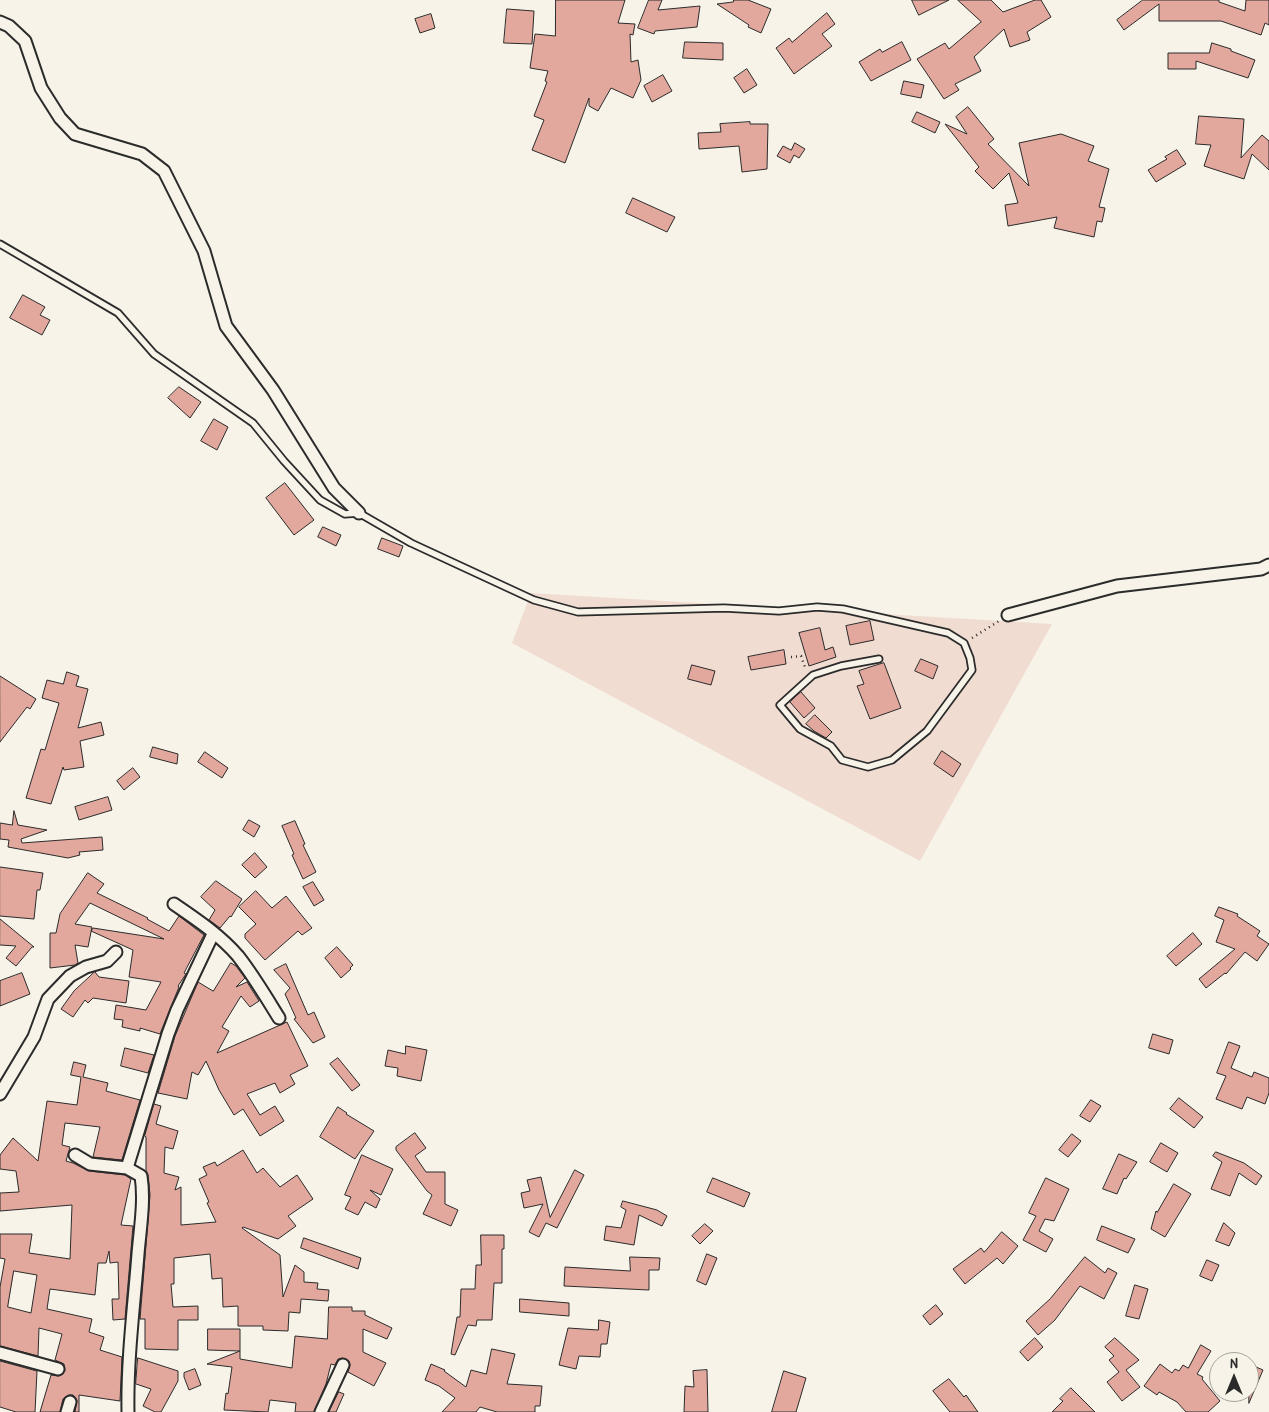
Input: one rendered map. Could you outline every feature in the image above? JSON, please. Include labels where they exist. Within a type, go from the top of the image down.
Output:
[{"type":"street","points":[[0,22],[9,26],[25,41],[42,88],[60,118],[75,134],[142,154],[164,172],[204,251],[226,326],[273,390],[334,488],[359,513]]},
{"type":"street","points":[[1008,614],[1117,586],[1261,569],[1269,565]]},
{"type":"street","points":[[174,904],[213,934],[236,955],[260,986],[279,1018]]},
{"type":"street","points":[[126,1168],[168,1034],[187,988],[213,934]]},
{"type":"street","points":[[0,1094],[34,1037],[48,999],[70,976],[86,967],[107,961],[116,952]]},
{"type":"street","points":[[75,1155],[90,1164],[126,1168],[141,1176],[142,1185],[128,1367],[128,1412]]},
{"type":"street","points":[[0,1353],[58,1369]]},
{"type":"street","points":[[321,1412],[343,1365]]},
{"type":"lane","points":[[0,244],[118,313],[154,354],[253,423],[290,468],[320,500],[345,514],[359,513],[412,543],[534,600],[578,612],[724,608],[779,611],[817,607],[843,609],[948,633],[964,643],[972,670],[927,731],[892,760],[868,767],[842,760],[831,746],[800,729],[780,705],[813,675],[840,666],[880,659]]},
{"type":"path","points":[[964,643],[1008,614]]},
{"type":"path","points":[[791,657],[801,656],[807,672]]},
{"type":"shaded area","points":[[531,593],[1052,624],[920,861],[512,643]]},
{"type":"building","points":[[556,0],[625,0],[618,23],[635,24],[633,35],[630,34],[631,62],[638,60],[641,80],[633,98],[611,88],[598,111],[589,106],[589,98],[565,163],[532,150],[544,120],[534,116],[547,82],[545,81],[548,71],[530,68],[535,34],[555,36]]},
{"type":"building","points":[[649,0],[662,0],[658,10],[700,6],[697,27],[655,31],[654,34],[638,28]]},
{"type":"building","points":[[734,0],[748,0],[771,9],[761,33],[748,27],[749,25],[717,4],[733,2]]},
{"type":"building","points":[[912,0],[949,0],[919,15]]},
{"type":"building","points":[[958,0],[991,0],[1003,12],[1035,0],[1041,0],[1051,17],[1027,32],[1030,40],[1010,47],[1004,29],[974,57],[981,71],[955,84],[959,90],[944,99],[917,59],[945,43],[949,49],[981,22]]},
{"type":"building","points":[[1143,0],[1219,0],[1219,2],[1245,11],[1246,0],[1269,0],[1269,25],[1265,23],[1261,35],[1221,21],[1159,21],[1159,4],[1124,30],[1117,20]]},
{"type":"building","points":[[507,9],[534,11],[532,44],[504,43]]},
{"type":"building","points":[[827,13],[835,24],[822,34],[832,46],[794,74],[776,48],[789,38],[792,42]]},
{"type":"building","points":[[431,14],[435,28],[420,33],[415,19]]},
{"type":"building","points":[[685,42],[723,43],[723,60],[683,58]]},
{"type":"building","points":[[902,42],[911,60],[871,81],[859,62],[880,49],[882,52]]},
{"type":"building","points":[[1212,43],[1255,60],[1248,78],[1196,61],[1196,69],[1168,69],[1168,53],[1209,53]]},
{"type":"building","points":[[747,69],[757,85],[744,93],[734,78]]},
{"type":"building","points":[[663,75],[672,91],[652,102],[644,86]]},
{"type":"building","points":[[904,81],[924,85],[921,98],[901,94]]},
{"type":"building","points":[[968,107],[994,139],[988,144],[1029,186],[1019,143],[1061,134],[1094,146],[1088,161],[1109,169],[1099,207],[1105,208],[1102,222],[1097,221],[1094,237],[1054,228],[1057,217],[1008,226],[1005,205],[1018,203],[1009,173],[993,189],[975,171],[979,167],[945,124],[967,134],[956,117]]},
{"type":"building","points":[[917,112],[940,122],[935,133],[912,122]]},
{"type":"building","points":[[1199,116],[1244,119],[1241,158],[1262,135],[1269,141],[1269,170],[1252,154],[1244,179],[1204,166],[1211,145],[1196,144]]},
{"type":"building","points":[[750,122],[750,124],[768,124],[767,169],[742,172],[739,146],[699,149],[698,133],[721,132],[720,124]]},
{"type":"building","points":[[795,143],[805,149],[799,158],[794,155],[790,163],[777,156],[783,146],[791,150]]},
{"type":"building","points":[[1177,150],[1186,164],[1156,182],[1148,170],[1167,159],[1165,157]]},
{"type":"building","points":[[633,198],[675,217],[667,232],[626,213]]},
{"type":"building","points":[[23,295],[45,307],[40,315],[50,320],[42,335],[10,318]]},
{"type":"building","points":[[179,387],[201,402],[190,418],[168,398]]},
{"type":"building","points":[[214,419],[228,427],[217,450],[201,441]]},
{"type":"building","points":[[285,483],[314,520],[294,535],[266,498]]},
{"type":"building","points":[[323,527],[341,535],[336,546],[318,537]]},
{"type":"building","points":[[382,538],[403,546],[399,557],[378,549]]},
{"type":"building","points":[[870,621],[874,640],[850,645],[846,626]]},
{"type":"building","points":[[820,628],[825,650],[833,647],[836,657],[809,666],[799,633]]},
{"type":"building","points":[[784,650],[786,664],[751,670],[748,657]]},
{"type":"building","points":[[921,659],[938,666],[933,679],[915,671]]},
{"type":"building","points":[[884,663],[901,708],[870,719],[857,686],[864,684],[859,671]]},
{"type":"building","points":[[692,665],[715,671],[711,685],[688,679]]},
{"type":"building","points":[[67,672],[79,676],[76,686],[88,689],[78,728],[101,722],[104,735],[80,741],[84,767],[64,770],[63,767],[51,804],[26,798],[41,749],[45,750],[59,703],[42,698],[47,680],[63,684]]},
{"type":"building","points":[[0,676],[36,699],[30,709],[27,707],[0,742]]},
{"type":"building","points":[[801,692],[815,708],[804,718],[790,702]]},
{"type":"building","points":[[815,715],[832,732],[826,738],[806,724]]},
{"type":"building","points":[[153,747],[178,754],[177,764],[150,757]]},
{"type":"building","points":[[942,751],[961,764],[953,777],[934,764]]},
{"type":"building","points":[[205,752],[228,768],[222,778],[198,762]]},
{"type":"building","points":[[133,768],[140,777],[124,790],[117,781]]},
{"type":"building","points":[[108,797],[112,810],[79,820],[75,807]]},
{"type":"building","points":[[14,811],[18,825],[47,830],[21,839],[22,843],[102,837],[103,850],[79,852],[80,855],[68,858],[8,847],[9,840],[0,839],[0,823],[12,825]]},
{"type":"building","points":[[249,820],[260,826],[254,837],[243,830]]},
{"type":"building","points":[[295,821],[305,844],[303,845],[316,872],[303,879],[282,826]]},
{"type":"building","points":[[255,853],[267,867],[255,878],[242,865]]},
{"type":"building","points":[[0,867],[43,873],[40,890],[37,890],[34,919],[0,916]]},
{"type":"building","points":[[88,873],[104,884],[97,893],[148,918],[169,931],[179,916],[204,935],[184,973],[186,974],[178,986],[160,1034],[140,1028],[140,1031],[122,1027],[123,1020],[114,1019],[116,1005],[146,1010],[161,982],[129,977],[133,950],[91,931],[88,947],[75,945],[78,963],[50,968],[50,933],[56,933],[60,914]],"holes":[[[90,903],[164,939],[93,928],[91,931],[92,927],[75,924]]]},
{"type":"building","points":[[216,881],[242,899],[231,917],[220,928],[209,920],[215,910],[201,897]]},
{"type":"building","points":[[313,882],[324,900],[314,906],[303,887]]},
{"type":"building","points":[[256,891],[272,908],[286,896],[312,928],[302,935],[298,931],[265,960],[245,938],[245,934],[256,924],[239,907]]},
{"type":"building","points":[[1219,907],[1238,914],[1237,916],[1260,931],[1257,936],[1269,944],[1257,961],[1245,952],[1226,974],[1206,988],[1199,979],[1235,949],[1216,942],[1224,920],[1215,916]]},
{"type":"building","points":[[0,919],[34,947],[16,966],[6,958],[16,946],[0,945]]},
{"type":"building","points":[[1193,933],[1202,944],[1176,966],[1167,956]]},
{"type":"building","points":[[337,947],[353,965],[341,978],[325,958]]},
{"type":"building","points":[[231,963],[236,966],[245,978],[236,987],[247,982],[259,1001],[250,1007],[241,996],[222,1027],[229,1031],[217,1053],[287,1022],[308,1066],[290,1075],[295,1084],[280,1093],[275,1083],[247,1094],[260,1115],[275,1106],[284,1121],[260,1136],[243,1109],[234,1115],[219,1090],[206,1061],[198,1075],[192,1072],[187,1099],[158,1093],[175,1036],[198,982],[213,991]]},
{"type":"building","points":[[286,964],[308,1015],[314,1012],[325,1037],[313,1043],[294,1019],[296,1018],[285,994],[290,988],[274,970]]},
{"type":"building","points":[[95,972],[99,977],[129,981],[126,1003],[93,998],[88,1003],[85,1000],[73,1017],[61,1009],[74,991]]},
{"type":"building","points":[[22,973],[30,994],[0,1006],[0,981]]},
{"type":"building","points":[[1153,1034],[1173,1040],[1169,1054],[1149,1048]]},
{"type":"building","points":[[1229,1042],[1240,1046],[1231,1068],[1252,1077],[1254,1072],[1269,1078],[1269,1093],[1265,1104],[1247,1097],[1242,1109],[1216,1099],[1226,1076],[1217,1073]]},
{"type":"building","points":[[406,1046],[427,1050],[421,1081],[397,1076],[398,1068],[385,1066],[388,1050],[405,1054]]},
{"type":"building","points":[[125,1048],[154,1055],[148,1073],[121,1066]]},
{"type":"building","points":[[338,1058],[360,1085],[352,1091],[330,1064]]},
{"type":"building","points":[[74,1062],[86,1065],[83,1077],[108,1083],[106,1091],[140,1100],[122,1160],[93,1157],[100,1127],[65,1123],[62,1145],[70,1147],[66,1161],[89,1171],[125,1175],[131,1179],[121,1225],[133,1226],[125,1319],[113,1320],[112,1299],[119,1299],[118,1262],[110,1263],[109,1251],[106,1263],[98,1263],[95,1295],[50,1289],[47,1309],[92,1319],[89,1332],[104,1337],[100,1350],[122,1357],[120,1401],[79,1395],[79,1412],[75,1412],[77,1400],[73,1395],[69,1395],[63,1399],[60,1412],[40,1412],[51,1375],[59,1376],[65,1371],[64,1364],[55,1360],[62,1334],[39,1328],[38,1356],[0,1346],[0,1287],[5,1259],[0,1258],[0,1234],[32,1234],[29,1253],[70,1259],[72,1205],[0,1211],[0,1193],[19,1192],[16,1171],[0,1169],[0,1155],[13,1138],[38,1161],[47,1101],[77,1105],[81,1077],[71,1075]],"holes":[[[14,1271],[37,1275],[31,1313],[8,1307]]]},
{"type":"building","points":[[1179,1098],[1203,1117],[1194,1128],[1170,1109]]},
{"type":"building","points":[[1091,1100],[1101,1106],[1090,1122],[1080,1116]]},
{"type":"building","points":[[154,1104],[161,1106],[156,1124],[178,1131],[173,1149],[165,1147],[164,1173],[179,1177],[175,1190],[181,1187],[181,1225],[216,1222],[199,1179],[207,1175],[203,1167],[215,1162],[217,1166],[243,1150],[257,1173],[263,1168],[280,1187],[297,1175],[313,1199],[288,1216],[296,1226],[278,1239],[242,1228],[280,1255],[283,1297],[295,1265],[304,1272],[304,1282],[318,1283],[317,1289],[329,1290],[328,1301],[301,1299],[300,1313],[289,1312],[288,1331],[263,1330],[263,1326],[238,1326],[238,1306],[223,1307],[222,1278],[212,1279],[210,1254],[174,1258],[174,1284],[171,1284],[173,1307],[198,1306],[198,1320],[178,1320],[178,1350],[145,1349],[145,1319],[140,1319],[150,1195],[146,1171],[145,1136]]},
{"type":"building","points":[[338,1107],[374,1131],[355,1159],[320,1137]]},
{"type":"building","points":[[415,1133],[426,1148],[415,1156],[426,1172],[445,1172],[445,1204],[458,1210],[451,1226],[423,1214],[432,1195],[396,1150],[396,1147]]},
{"type":"building","points":[[1072,1134],[1081,1141],[1068,1157],[1059,1150]]},
{"type":"building","points":[[1161,1143],[1178,1153],[1167,1172],[1150,1162]]},
{"type":"building","points":[[1216,1152],[1244,1163],[1262,1176],[1256,1185],[1239,1173],[1230,1196],[1211,1189],[1222,1162],[1213,1156]]},
{"type":"building","points":[[1119,1154],[1137,1162],[1126,1179],[1124,1178],[1117,1194],[1103,1189]]},
{"type":"building","points":[[362,1155],[393,1169],[381,1195],[370,1190],[380,1199],[376,1208],[365,1202],[358,1215],[345,1209],[351,1197],[345,1195]]},
{"type":"building","points":[[575,1170],[584,1175],[557,1228],[546,1223],[539,1237],[529,1232],[543,1204],[524,1208],[521,1193],[530,1191],[527,1180],[541,1177],[550,1217]]},
{"type":"building","points":[[713,1178],[750,1193],[744,1207],[707,1192]]},
{"type":"building","points":[[1046,1178],[1069,1189],[1054,1221],[1045,1219],[1039,1231],[1053,1239],[1046,1252],[1023,1240],[1036,1216],[1029,1213]]},
{"type":"building","points":[[1174,1184],[1191,1194],[1165,1237],[1151,1229],[1156,1211]]},
{"type":"building","points":[[623,1201],[657,1210],[667,1216],[662,1226],[639,1215],[634,1245],[604,1240],[606,1226],[621,1228],[626,1210],[621,1207]]},
{"type":"building","points":[[1224,1223],[1235,1233],[1229,1246],[1216,1241]]},
{"type":"building","points":[[705,1224],[713,1231],[700,1244],[692,1236]]},
{"type":"building","points":[[1102,1226],[1135,1239],[1128,1253],[1097,1240]]},
{"type":"building","points":[[1002,1232],[1018,1246],[1003,1264],[997,1258],[965,1284],[953,1269],[981,1248],[984,1252]]},
{"type":"building","points":[[481,1235],[504,1235],[502,1283],[494,1283],[492,1320],[477,1320],[476,1326],[468,1325],[455,1355],[451,1354],[457,1317],[460,1317],[461,1289],[475,1289],[476,1265],[481,1265]]},
{"type":"building","points":[[304,1238],[361,1258],[358,1269],[301,1248]]},
{"type":"building","points":[[707,1254],[717,1258],[706,1285],[697,1281]]},
{"type":"building","points":[[630,1257],[660,1258],[659,1270],[649,1270],[649,1290],[564,1286],[565,1267],[630,1271]]},
{"type":"building","points":[[1085,1257],[1105,1273],[1108,1268],[1117,1273],[1104,1299],[1080,1286],[1055,1320],[1038,1335],[1026,1321],[1050,1299]]},
{"type":"building","points":[[1207,1260],[1219,1265],[1212,1281],[1200,1276]]},
{"type":"building","points":[[1135,1285],[1148,1289],[1139,1319],[1126,1316]]},
{"type":"building","points":[[520,1299],[569,1303],[569,1316],[520,1312]]},
{"type":"building","points":[[936,1305],[943,1314],[930,1325],[923,1316]]},
{"type":"building","points":[[329,1307],[352,1307],[352,1311],[365,1311],[365,1315],[392,1328],[387,1339],[363,1329],[363,1352],[386,1363],[374,1386],[348,1372],[349,1361],[342,1358],[338,1359],[335,1365],[331,1364],[326,1384],[314,1412],[295,1412],[296,1403],[270,1400],[268,1412],[224,1410],[232,1367],[207,1364],[240,1351],[240,1359],[292,1368],[295,1336],[327,1339]]},
{"type":"building","points":[[599,1320],[610,1322],[607,1344],[601,1344],[600,1357],[579,1356],[576,1369],[559,1365],[568,1328],[598,1330]]},
{"type":"building","points":[[208,1329],[240,1329],[240,1351],[208,1350]]},
{"type":"building","points":[[1035,1338],[1043,1347],[1028,1361],[1020,1352]]},
{"type":"building","points":[[1115,1338],[1139,1360],[1126,1370],[1140,1387],[1122,1401],[1107,1382],[1119,1372],[1109,1360],[1114,1356],[1105,1347]]},
{"type":"building","points":[[1201,1345],[1211,1351],[1197,1374],[1203,1377],[1202,1379],[1209,1388],[1209,1402],[1219,1402],[1208,1412],[1186,1412],[1177,1402],[1159,1392],[1157,1395],[1144,1386],[1160,1364],[1172,1373],[1175,1369],[1179,1371],[1183,1365],[1188,1368]]},
{"type":"building","points":[[492,1349],[515,1354],[507,1384],[542,1386],[540,1406],[535,1406],[535,1412],[497,1412],[480,1407],[476,1412],[442,1412],[455,1398],[439,1386],[425,1380],[431,1364],[445,1370],[466,1387],[471,1370],[486,1374]]},
{"type":"building","points":[[138,1358],[178,1371],[178,1381],[161,1412],[155,1412],[143,1406],[151,1389],[136,1384]]},
{"type":"building","points":[[0,1361],[37,1371],[35,1412],[16,1412],[0,1407]]},
{"type":"building","points":[[1259,1368],[1263,1370],[1259,1379]]},
{"type":"building","points":[[195,1369],[201,1385],[189,1390],[184,1373]]},
{"type":"building","points":[[707,1370],[708,1412],[684,1412],[685,1386],[694,1387],[693,1371]]},
{"type":"building","points":[[784,1371],[806,1378],[796,1412],[772,1412]]},
{"type":"building","points":[[949,1379],[964,1397],[966,1395],[978,1412],[950,1412],[933,1391]]},
{"type":"building","points":[[1071,1388],[1095,1412],[1052,1412],[1063,1401],[1060,1399]]},
{"type":"building","points":[[339,1392],[344,1394],[336,1412],[329,1412]]}]
